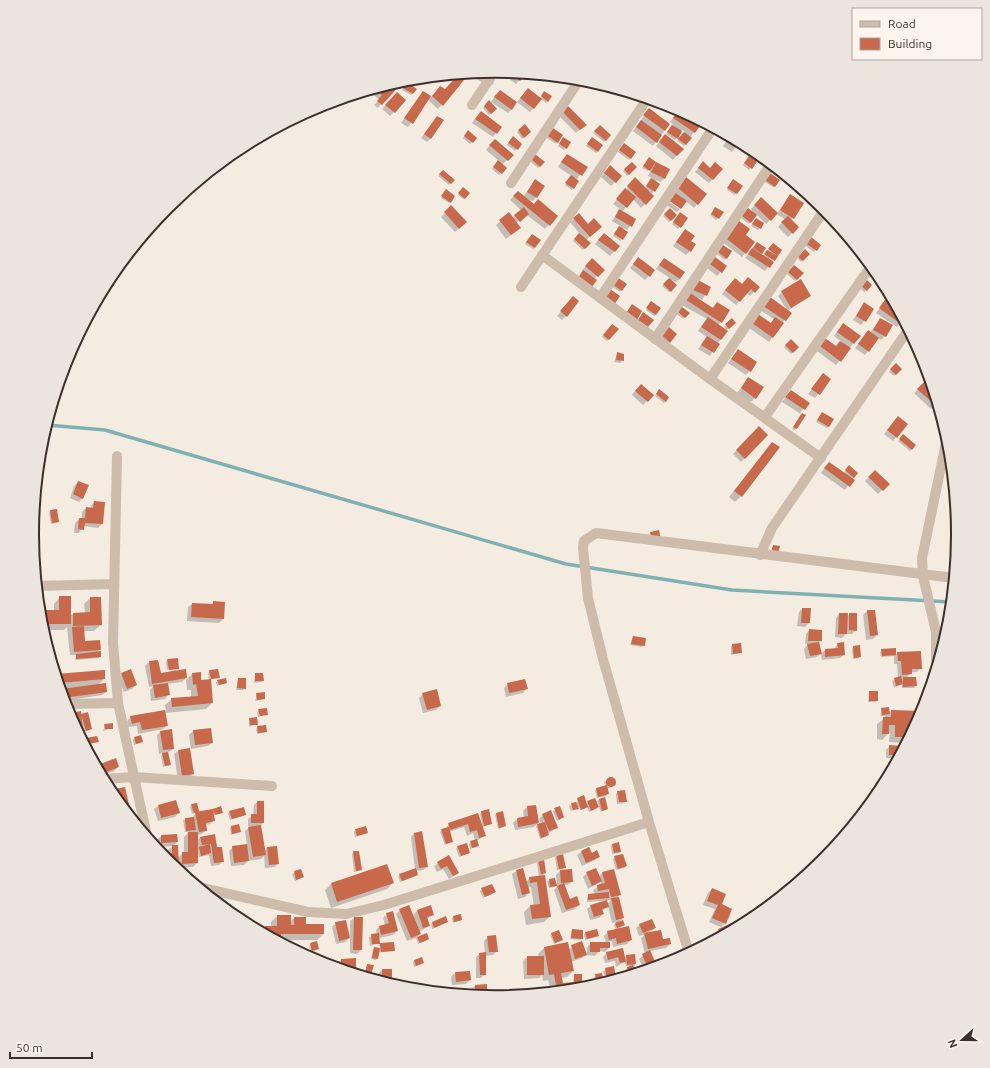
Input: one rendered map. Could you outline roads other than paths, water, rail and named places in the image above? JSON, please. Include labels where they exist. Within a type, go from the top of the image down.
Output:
[{"type":"street","points":[[484,78],[488,81]]},
{"type":"street","points":[[472,105],[490,78]]},
{"type":"street","points":[[511,183],[576,86]]},
{"type":"street","points":[[520,287],[644,103]]},
{"type":"street","points":[[600,298],[710,132]]},
{"type":"street","points":[[655,339],[768,169]]},
{"type":"street","points":[[710,379],[821,216]]},
{"type":"street","points":[[542,255],[655,339],[821,458]]},
{"type":"street","points":[[765,417],[867,271]]},
{"type":"street","points":[[760,555],[772,528],[905,334]]},
{"type":"street","points":[[936,648],[936,632],[923,576],[922,558],[944,454]]},
{"type":"street","points":[[117,456],[113,584],[113,643],[118,703],[145,826]]},
{"type":"street","points":[[687,947],[649,822],[588,598],[583,548],[584,540],[596,533],[923,576],[949,578]]},
{"type":"street","points":[[42,586],[113,584]]},
{"type":"street","points":[[72,704],[118,703]]},
{"type":"street","points":[[111,779],[134,777],[272,786]]},
{"type":"street","points":[[209,890],[308,912],[346,914],[384,905],[649,822]]},
{"type":"waterway","points":[[53,425],[105,430],[566,564],[732,590],[946,602]]}]
